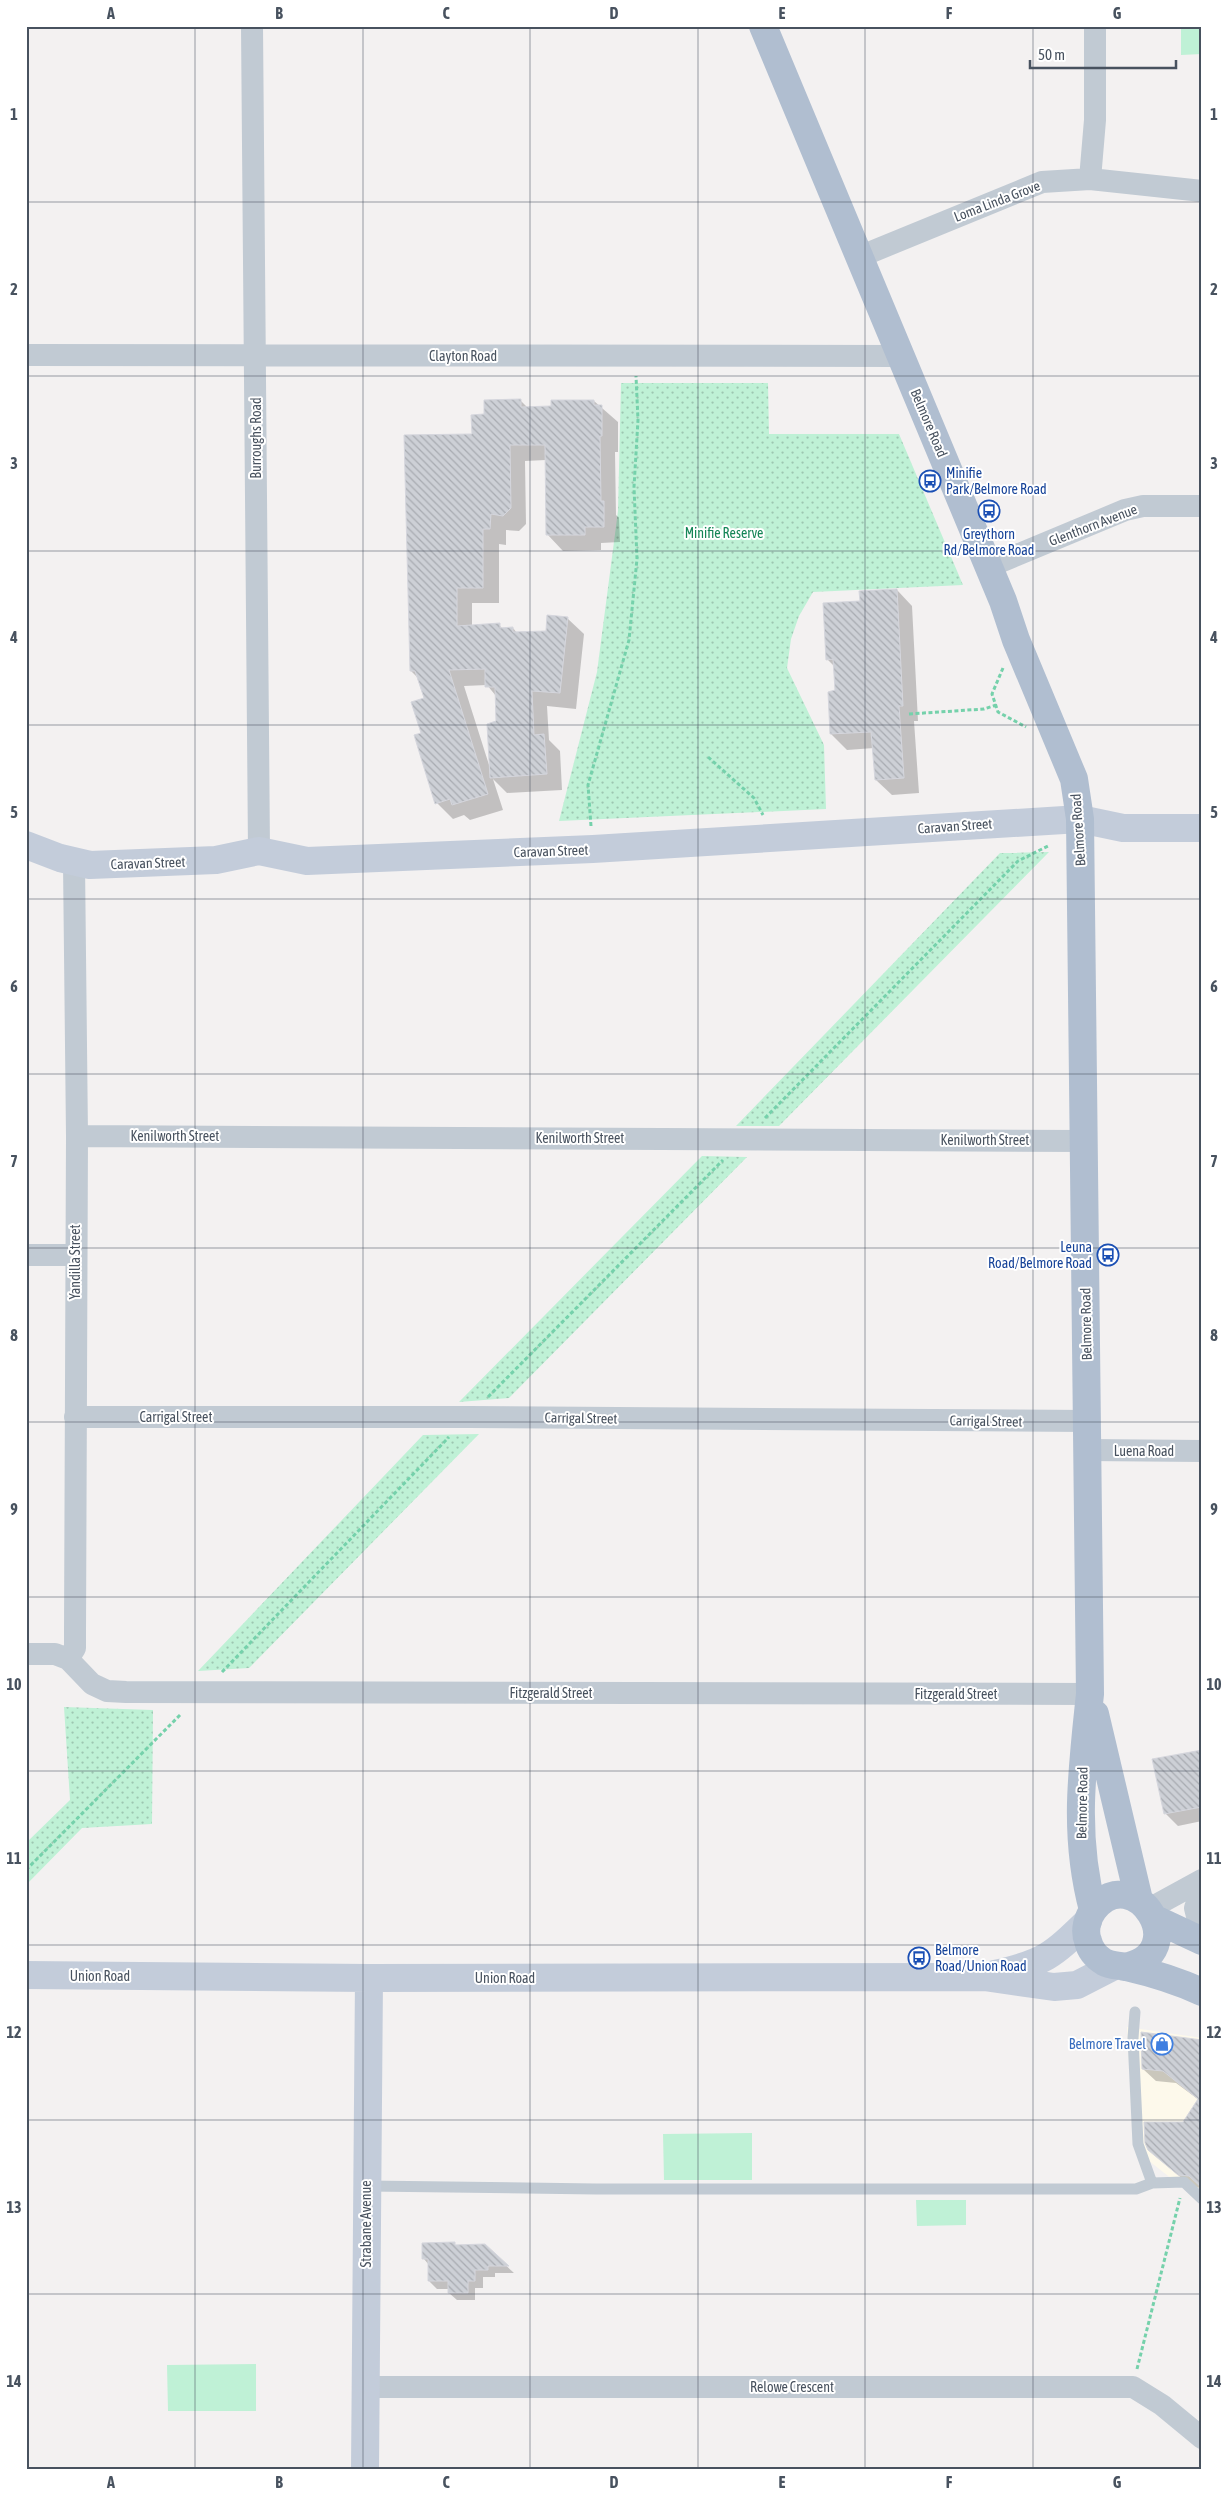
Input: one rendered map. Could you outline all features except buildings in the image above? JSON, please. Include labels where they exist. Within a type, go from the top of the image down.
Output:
[{"type":"main road","name":"Belmore Road","points":[[763,26],[901,356],[1074,779],[1080,819],[1090,1694],[1080,1792],[1082,1858],[1090,1915],[1086,1931],[1091,1949],[1097,1957],[1119,1966],[1180,1982],[1202,1992]]},
{"type":"main road","name":"Belmore Road","points":[[1090,1694],[1157,1936],[1151,1951],[1140,1962],[1119,1966]]},
{"type":"main road","points":[[1090,1915],[1102,1901],[1114,1896],[1127,1896],[1202,1941]]},
{"type":"street","name":"Burroughs Road","points":[[252,26],[259,851]]},
{"type":"street","points":[[1090,179],[1095,120],[1095,26]]},
{"type":"street","name":"Loma Linda Grove","points":[[859,257],[1029,187],[1055,180],[1090,179],[1202,191]]},
{"type":"street","name":"Clayton Road","points":[[26,355],[901,356]]},
{"type":"street","name":"Glenthorn Avenue","points":[[988,567],[1125,510],[1143,506],[1202,506]]},
{"type":"street","name":"Caravan Street","points":[[26,845],[74,863],[90,865],[216,860],[259,851],[307,862],[593,849],[1080,819],[1123,828],[1202,828]]},
{"type":"street","name":"Yandilla Street","points":[[68,1659],[74,1648],[75,1632],[75,1255],[77,1136],[74,863]]},
{"type":"street","name":"Kenilworth Street","points":[[77,1136],[1084,1140]]},
{"type":"street","points":[[26,1256],[75,1255]]},
{"type":"street","name":"Carrigal Street","points":[[75,1417],[469,1417],[1087,1421]]},
{"type":"street","name":"Luena Road","points":[[1087,1450],[1202,1451]]},
{"type":"street","points":[[26,1654],[55,1654],[68,1659]]},
{"type":"street","name":"Fitzgerald Street","points":[[68,1659],[92,1684],[107,1691],[201,1693],[1090,1694]]},
{"type":"street","points":[[1148,1909],[1202,1880]]},
{"type":"street","points":[[1202,1889],[1195,1908],[1202,1936]]},
{"type":"street","name":"Union Road","points":[[984,1977],[1041,1961],[1057,1951],[1090,1915]]},
{"type":"street","name":"Union Road","points":[[26,1975],[369,1978],[984,1977],[1054,1987],[1077,1985],[1119,1966]]},
{"type":"street","name":"Strabane Avenue","points":[[365,2470],[369,1978]]},
{"type":"street","name":"Relowe Crescent","points":[[365,2387],[1133,2387]]},
{"type":"street","points":[[1133,2387],[1162,2405],[1202,2438]]},
{"type":"lane","points":[[1135,2012],[1133,2038],[1138,2144],[1152,2183]]},
{"type":"lane","points":[[366,2186],[596,2189],[1136,2189],[1152,2183],[1184,2182],[1202,2199]]},
{"type":"path","points":[[593,849],[588,784],[628,640],[637,559],[634,487],[638,420],[635,355]]},
{"type":"path","points":[[909,714],[984,709],[996,705],[992,694]]},
{"type":"path","points":[[708,756],[754,798],[775,838]]},
{"type":"path","points":[[26,1870],[469,1417],[1018,861],[1055,843]]},
{"type":"path","points":[[1133,2387],[1184,2182]]},
{"type":"shaded area","points":[[1127,2027],[1202,2038],[1202,2203],[1134,2149]]},
{"type":"green space","points":[[1181,26],[1202,26],[1202,54],[1181,55]]},
{"type":"green space","name":"Minifie Reserve","points":[[621,383],[768,383],[769,434],[899,434],[963,585],[813,592],[799,616],[791,639],[787,668],[824,745],[826,809],[559,821],[597,672],[618,511]]},
{"type":"green space","points":[[1049,852],[779,1126],[736,1126],[1000,853]]},
{"type":"green space","points":[[702,1156],[747,1157],[509,1398],[459,1402]]},
{"type":"green space","points":[[479,1434],[249,1668],[198,1671],[423,1435]]},
{"type":"green space","points":[[64,1707],[153,1710],[152,1824],[82,1828],[26,1885],[26,1843],[70,1800]]},
{"type":"green space","points":[[752,2133],[752,2180],[664,2180],[663,2134]]},
{"type":"green space","points":[[916,2200],[966,2200],[966,2225],[917,2226]]},
{"type":"green space","points":[[256,2364],[256,2411],[168,2411],[167,2365]]},
{"type":"place","name":"Minifie Park/Belmore Road","points":[[930,481]]},
{"type":"place","name":"Greythorn Rd/Belmore Road","points":[[989,511]]},
{"type":"place","name":"Leuna Road/Belmore Road","points":[[1108,1255]]},
{"type":"place","name":"Belmore Road/Union Road","points":[[919,1958]]},
{"type":"place","name":"Belmore Travel","points":[[1162,2044]]}]
